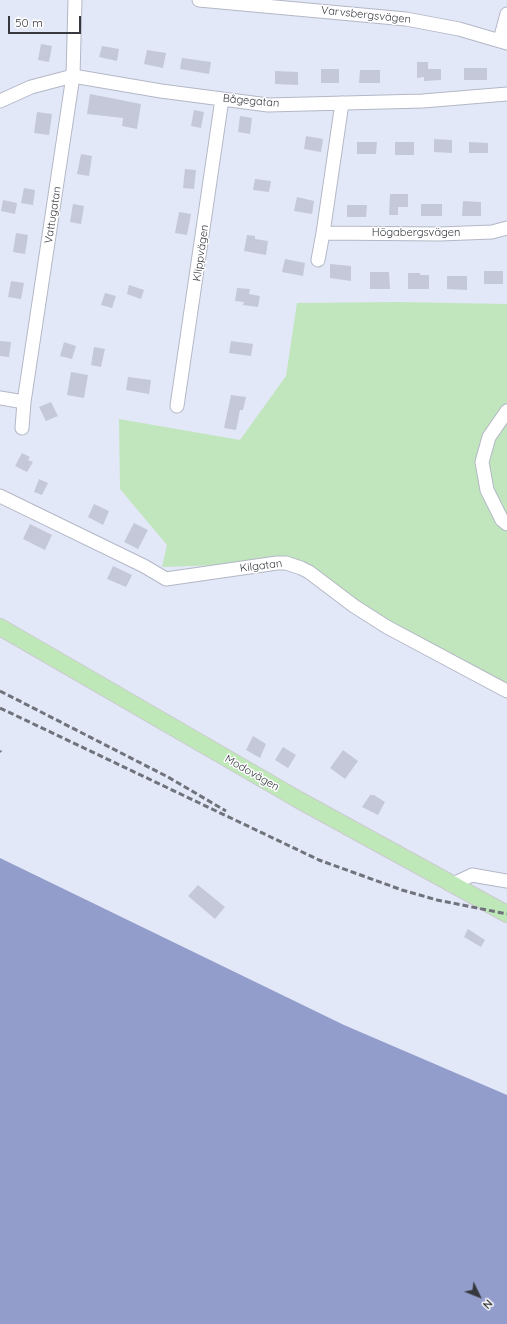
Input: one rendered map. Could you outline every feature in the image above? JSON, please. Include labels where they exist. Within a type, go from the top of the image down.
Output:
[{"type":"main road","name":"Modovägen","points":[[0,627],[451,884],[507,914]]},
{"type":"street","name":"Vattugatan","points":[[22,428],[24,402],[74,76],[75,0]]},
{"type":"street","name":"Varvsbergsvägen","points":[[199,0],[406,19],[459,29],[503,41]]},
{"type":"street","points":[[503,41],[507,14]]},
{"type":"street","name":"Bågegatan","points":[[0,101],[31,87],[74,76],[161,91],[268,105],[423,100],[507,94]]},
{"type":"street","name":"Klippvägen","points":[[178,406],[222,99]]},
{"type":"street","points":[[318,260],[324,233],[342,103]]},
{"type":"street","name":"Högabergsvägen","points":[[324,233],[440,234],[492,232],[507,228]]},
{"type":"street","points":[[0,398],[24,402]]},
{"type":"street","points":[[507,411],[489,437],[482,462],[487,490],[502,520],[507,524]]},
{"type":"street","name":"Kilgatan","points":[[0,496],[144,566],[166,579],[278,563],[286,563],[301,568],[309,572],[354,606],[387,627],[507,691]]},
{"type":"street","points":[[451,884],[472,875],[507,881]]},
{"type":"green space","points":[[398,302],[507,304],[507,686],[387,627],[309,572],[277,563],[162,567],[167,545],[120,489],[119,419],[240,440],[286,376],[297,303]]},
{"type":"water","points":[[0,858],[344,1025],[507,1095],[507,1324],[0,1324]]},
{"type":"building","points":[[41,44],[52,46],[49,62],[38,60]]},
{"type":"building","points":[[102,46],[119,49],[117,61],[99,57]]},
{"type":"building","points":[[147,50],[166,53],[163,68],[144,64]]},
{"type":"building","points":[[182,58],[211,62],[209,74],[180,69]]},
{"type":"building","points":[[417,62],[428,62],[428,69],[441,69],[441,80],[424,81],[424,77],[417,78]]},
{"type":"building","points":[[464,68],[487,68],[487,80],[464,80]]},
{"type":"building","points":[[321,69],[339,69],[339,83],[321,83]]},
{"type":"building","points":[[360,70],[380,70],[380,83],[359,83]]},
{"type":"building","points":[[275,71],[298,72],[298,85],[275,84]]},
{"type":"building","points":[[90,94],[141,104],[137,129],[122,126],[123,118],[87,114]]},
{"type":"building","points":[[194,110],[204,112],[201,128],[191,126]]},
{"type":"building","points":[[37,112],[52,114],[49,135],[34,133]]},
{"type":"building","points":[[240,116],[252,118],[250,134],[238,132]]},
{"type":"building","points":[[306,136],[323,139],[321,152],[304,149]]},
{"type":"building","points":[[434,139],[452,140],[452,153],[434,152]]},
{"type":"building","points":[[357,142],[377,142],[376,154],[357,154]]},
{"type":"building","points":[[395,142],[414,142],[414,155],[395,155]]},
{"type":"building","points":[[469,142],[488,143],[488,153],[469,153]]},
{"type":"building","points":[[81,154],[92,156],[89,176],[77,174]]},
{"type":"building","points":[[185,169],[196,170],[194,189],[183,188]]},
{"type":"building","points":[[255,179],[271,181],[269,192],[253,190]]},
{"type":"building","points":[[24,188],[35,190],[33,205],[21,203]]},
{"type":"building","points":[[390,194],[408,194],[408,207],[398,207],[398,215],[389,215]]},
{"type":"building","points":[[297,197],[314,201],[312,214],[294,211]]},
{"type":"building","points":[[3,200],[17,203],[15,214],[1,211]]},
{"type":"building","points":[[463,201],[481,202],[481,216],[462,216]]},
{"type":"building","points":[[73,204],[84,206],[81,224],[70,222]]},
{"type":"building","points":[[421,204],[442,204],[442,216],[421,216]]},
{"type":"building","points":[[347,205],[367,205],[366,217],[347,217]]},
{"type":"building","points":[[179,212],[191,214],[187,235],[175,233]]},
{"type":"building","points":[[16,233],[28,235],[25,254],[13,252]]},
{"type":"building","points":[[247,235],[255,236],[255,239],[268,241],[266,255],[244,251]]},
{"type":"building","points":[[285,259],[305,263],[303,276],[282,272]]},
{"type":"building","points":[[330,264],[351,266],[351,281],[330,278]]},
{"type":"building","points":[[484,271],[503,271],[503,284],[484,284]]},
{"type":"building","points":[[370,272],[389,272],[390,289],[370,289]]},
{"type":"building","points":[[408,273],[429,275],[429,289],[408,289]]},
{"type":"building","points":[[447,276],[467,276],[467,290],[447,289]]},
{"type":"building","points":[[11,281],[24,283],[21,299],[8,297]]},
{"type":"building","points":[[129,285],[144,290],[141,299],[127,294]]},
{"type":"building","points":[[237,288],[250,289],[249,294],[260,296],[258,307],[243,305],[244,302],[235,301]]},
{"type":"building","points":[[105,293],[116,296],[112,308],[101,305]]},
{"type":"building","points":[[0,341],[11,342],[9,357],[0,356]]},
{"type":"building","points":[[231,341],[253,344],[251,356],[229,353]]},
{"type":"building","points":[[64,342],[76,346],[72,359],[60,356]]},
{"type":"building","points":[[94,347],[105,349],[101,367],[91,365]]},
{"type":"building","points":[[71,372],[88,375],[84,398],[67,395]]},
{"type":"building","points":[[128,377],[151,380],[149,394],[126,390]]},
{"type":"building","points":[[231,395],[246,397],[243,410],[240,410],[236,430],[224,428]]},
{"type":"building","points":[[51,402],[58,416],[46,421],[39,407]]},
{"type":"building","points":[[22,453],[30,457],[28,460],[33,462],[27,472],[15,466]]},
{"type":"building","points":[[39,479],[48,483],[42,495],[34,492]]},
{"type":"building","points":[[94,504],[109,511],[103,525],[88,517]]},
{"type":"building","points":[[134,523],[148,530],[138,549],[124,542]]},
{"type":"building","points":[[30,524],[52,535],[45,550],[23,539]]},
{"type":"building","points":[[113,566],[132,575],[126,587],[107,579]]},
{"type":"building","points":[[253,736],[266,744],[260,758],[246,750]]},
{"type":"building","points":[[283,747],[296,755],[288,768],[275,760]]},
{"type":"building","points":[[343,750],[358,761],[345,779],[330,768]]},
{"type":"building","points":[[370,795],[374,795],[385,802],[378,815],[362,807]]},
{"type":"building","points":[[198,885],[225,907],[215,919],[188,896]]},
{"type":"building","points":[[468,929],[485,940],[481,947],[464,937]]},
{"type":"railway","points":[[0,691],[168,777],[226,811]]},
{"type":"railway","points":[[0,708],[319,860],[402,890],[437,900],[507,914]]}]
